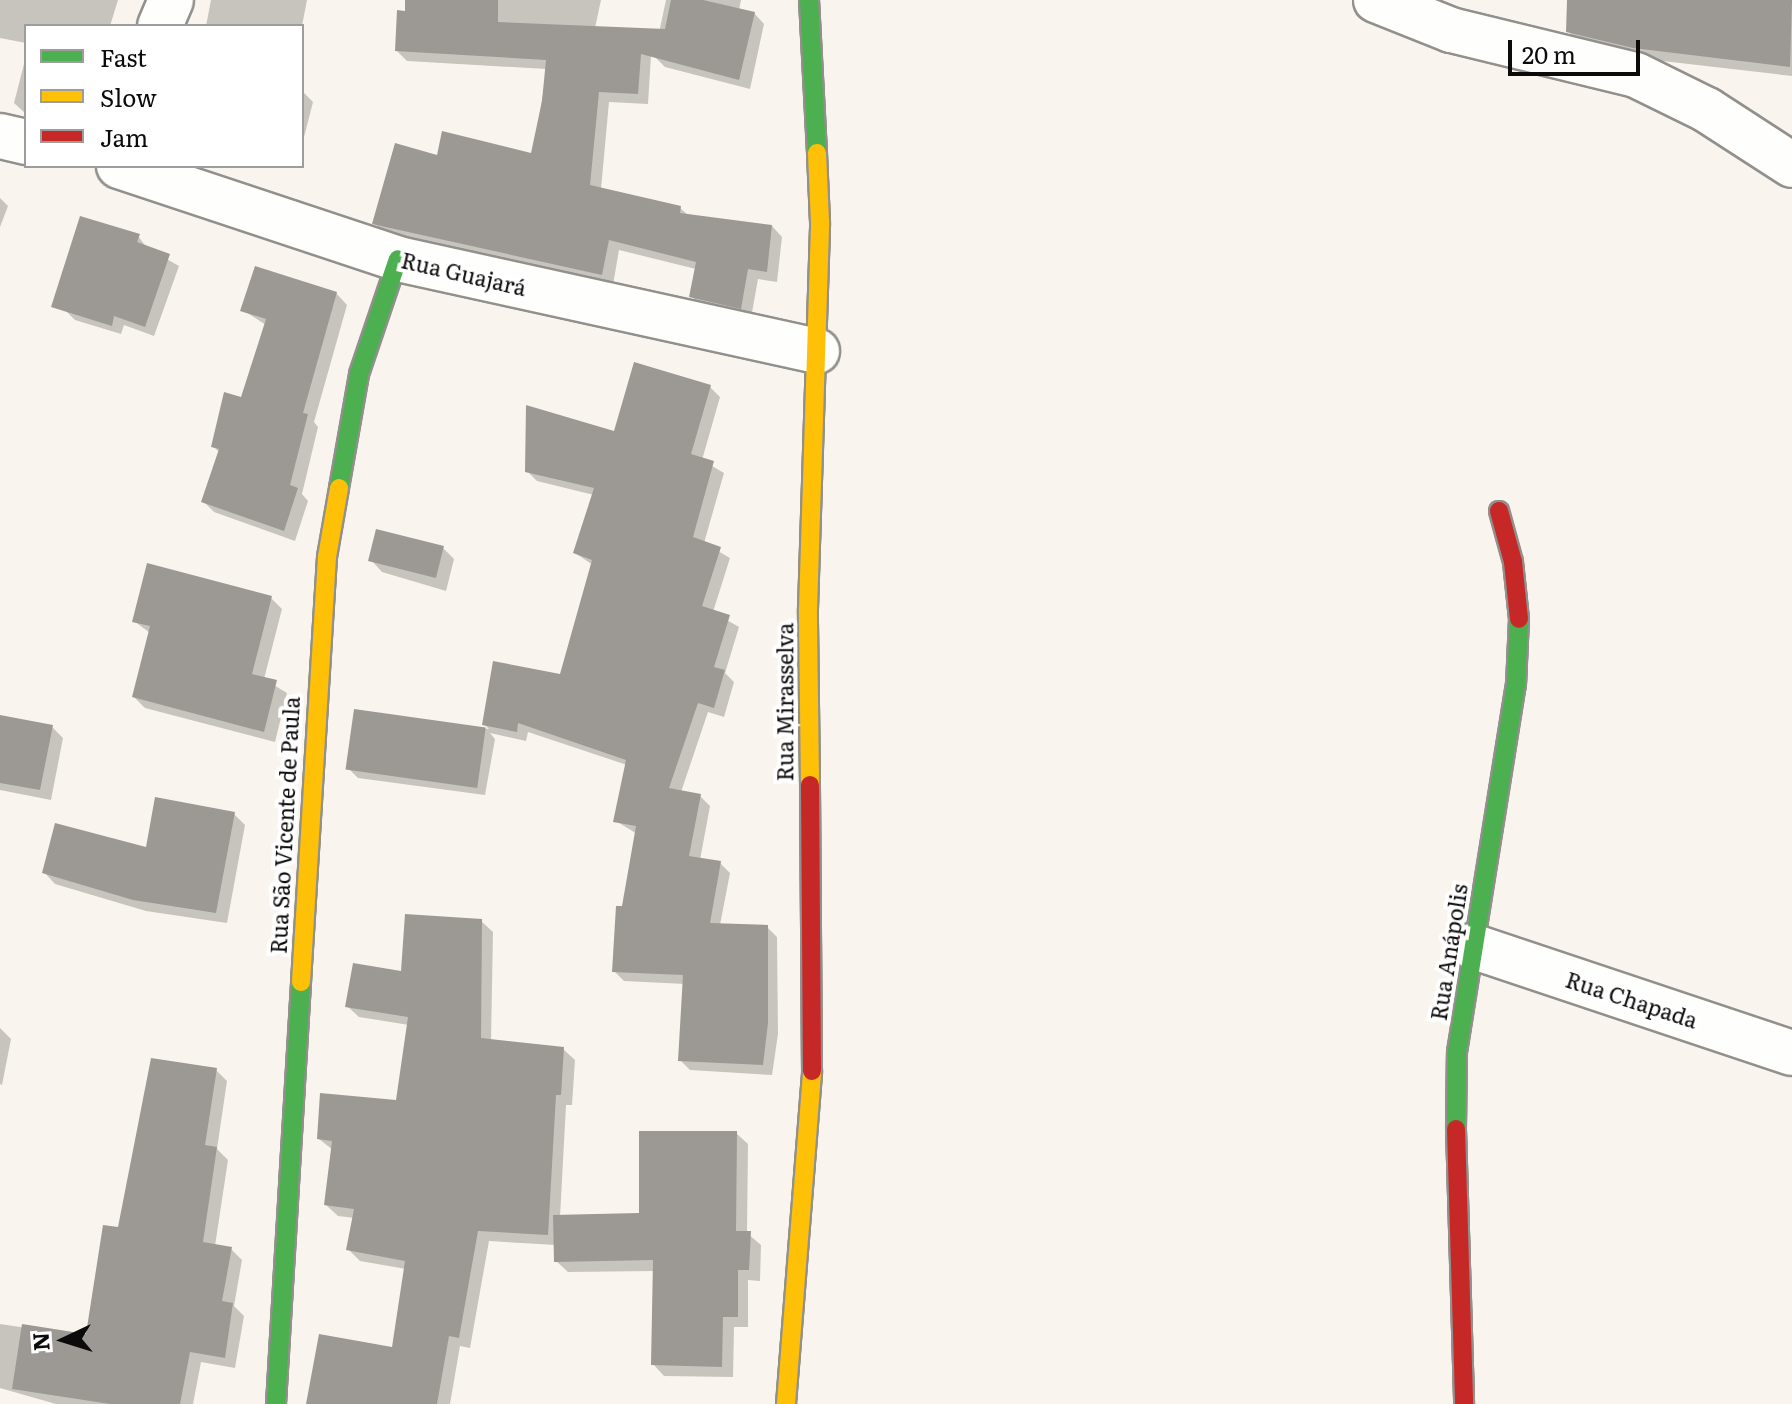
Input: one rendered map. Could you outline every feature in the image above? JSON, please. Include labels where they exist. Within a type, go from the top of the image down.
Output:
[{"type":"street","points":[[161,24],[171,0]]},
{"type":"street","name":"Rua Mirasselva","points":[[786,1404],[812,1077],[807,696],[817,351],[819,144],[809,0]]},
{"type":"street","points":[[1376,0],[1451,15],[1636,75],[1707,110],[1792,165]]},
{"type":"street","points":[[0,136],[24,142]]},
{"type":"street","name":"Rua Guajará","points":[[125,168],[398,259],[817,351]]},
{"type":"street","name":"Rua São Vicente de Paula","points":[[276,1404],[327,557],[359,374],[398,259]]},
{"type":"street","name":"Rua Anápolis","points":[[1464,1404],[1455,1154],[1457,1052],[1516,685],[1519,624],[1513,562],[1499,511]]},
{"type":"street","name":"Rua Chapada","points":[[1472,946],[1792,1053]]},
{"type":"building","points":[[405,0],[498,0],[498,22],[665,29],[671,0],[703,0],[755,12],[739,80],[641,54],[638,94],[599,92],[590,185],[681,206],[680,213],[772,225],[767,272],[748,269],[741,309],[689,297],[696,262],[609,240],[602,275],[372,224],[395,143],[437,155],[442,131],[531,153],[542,101],[546,60],[395,51],[397,10],[405,11]]},
{"type":"building","points":[[1567,0],[1792,0],[1790,67],[1633,48],[1566,32]]},
{"type":"building","points":[[80,216],[140,234],[137,242],[170,254],[145,327],[114,316],[112,326],[51,307]]},
{"type":"building","points":[[255,266],[337,292],[303,413],[308,414],[290,485],[298,488],[284,531],[201,502],[219,449],[211,447],[224,392],[241,397],[266,319],[240,311]]},
{"type":"building","points":[[634,362],[711,385],[691,454],[714,461],[693,537],[721,547],[702,606],[730,615],[714,667],[725,670],[714,708],[698,703],[669,788],[701,794],[689,856],[721,861],[710,923],[768,925],[768,1023],[763,1065],[678,1061],[683,975],[612,972],[616,906],[622,906],[636,826],[613,822],[626,760],[518,723],[517,732],[482,725],[493,661],[560,674],[592,560],[573,553],[594,488],[525,472],[526,405],[614,431]]},
{"type":"building","points":[[376,529],[444,546],[436,578],[368,561]]},
{"type":"building","points":[[147,563],[272,596],[252,674],[277,680],[264,732],[132,697],[150,626],[132,622]]},
{"type":"building","points":[[354,709],[486,728],[477,788],[346,769]]},
{"type":"building","points":[[0,715],[53,725],[40,790],[0,783]]},
{"type":"building","points":[[155,797],[235,812],[216,913],[133,900],[42,873],[55,823],[146,847]]},
{"type":"building","points":[[405,914],[482,919],[481,1038],[564,1047],[561,1095],[556,1095],[548,1235],[478,1231],[459,1338],[449,1336],[437,1404],[306,1404],[319,1334],[392,1347],[405,1261],[346,1250],[354,1209],[324,1205],[332,1141],[317,1139],[320,1093],[396,1100],[408,1017],[345,1007],[353,963],[401,971]]},
{"type":"building","points":[[151,1058],[217,1068],[205,1145],[217,1147],[203,1242],[232,1247],[222,1301],[233,1303],[225,1358],[190,1352],[180,1404],[110,1404],[12,1389],[22,1324],[86,1334],[103,1225],[118,1227]]},
{"type":"building","points":[[639,1131],[737,1131],[736,1231],[751,1231],[749,1270],[738,1270],[738,1317],[723,1317],[722,1367],[651,1365],[653,1260],[554,1262],[553,1215],[639,1213]]},
{"type":"traffic: fast","points":[[809,0],[817,153]]},
{"type":"traffic: fast","points":[[339,488],[359,374],[398,259]]},
{"type":"traffic: fast","points":[[1456,1129],[1457,1052],[1516,685],[1519,619]]},
{"type":"traffic: fast","points":[[276,1404],[301,982]]},
{"type":"traffic: slow","points":[[810,785],[808,609],[820,222],[817,153]]},
{"type":"traffic: slow","points":[[301,982],[327,557],[339,488]]},
{"type":"traffic: slow","points":[[786,1404],[812,1071]]},
{"type":"traffic: jam","points":[[1499,511],[1513,562],[1519,619]]},
{"type":"traffic: jam","points":[[810,785],[812,1071]]},
{"type":"traffic: jam","points":[[1456,1129],[1464,1404]]}]
